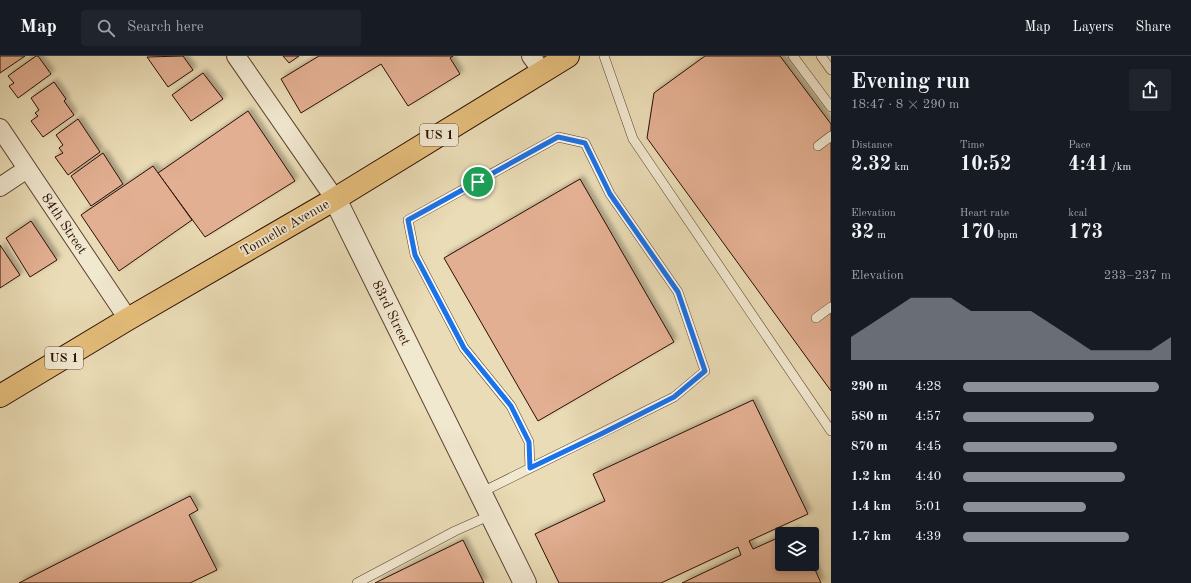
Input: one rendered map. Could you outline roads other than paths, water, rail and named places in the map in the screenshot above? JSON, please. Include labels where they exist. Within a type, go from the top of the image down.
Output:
[{"type":"main road","name":"Tonnelle Avenue","points":[[0,396],[128,319],[335,199],[536,64],[568,56]]},
{"type":"street","name":"83rd Street","points":[[236,56],[335,199],[525,583]]},
{"type":"street","name":"84th Street","points":[[0,128],[128,319]]},
{"type":"street","points":[[0,187],[28,169]]},
{"type":"lane","points":[[604,56],[633,139],[831,431]]},
{"type":"lane","points":[[794,56],[831,107]]},
{"type":"lane","points":[[821,56],[831,70]]},
{"type":"lane","points":[[818,146],[831,136]]},
{"type":"lane","points":[[480,493],[674,397],[705,371],[678,292],[610,194],[585,143],[558,137],[408,220],[415,255],[464,348],[511,406],[529,442],[530,468]]},
{"type":"lane","points":[[816,318],[831,307]]},
{"type":"lane","points":[[357,583],[456,531],[491,515]]}]
